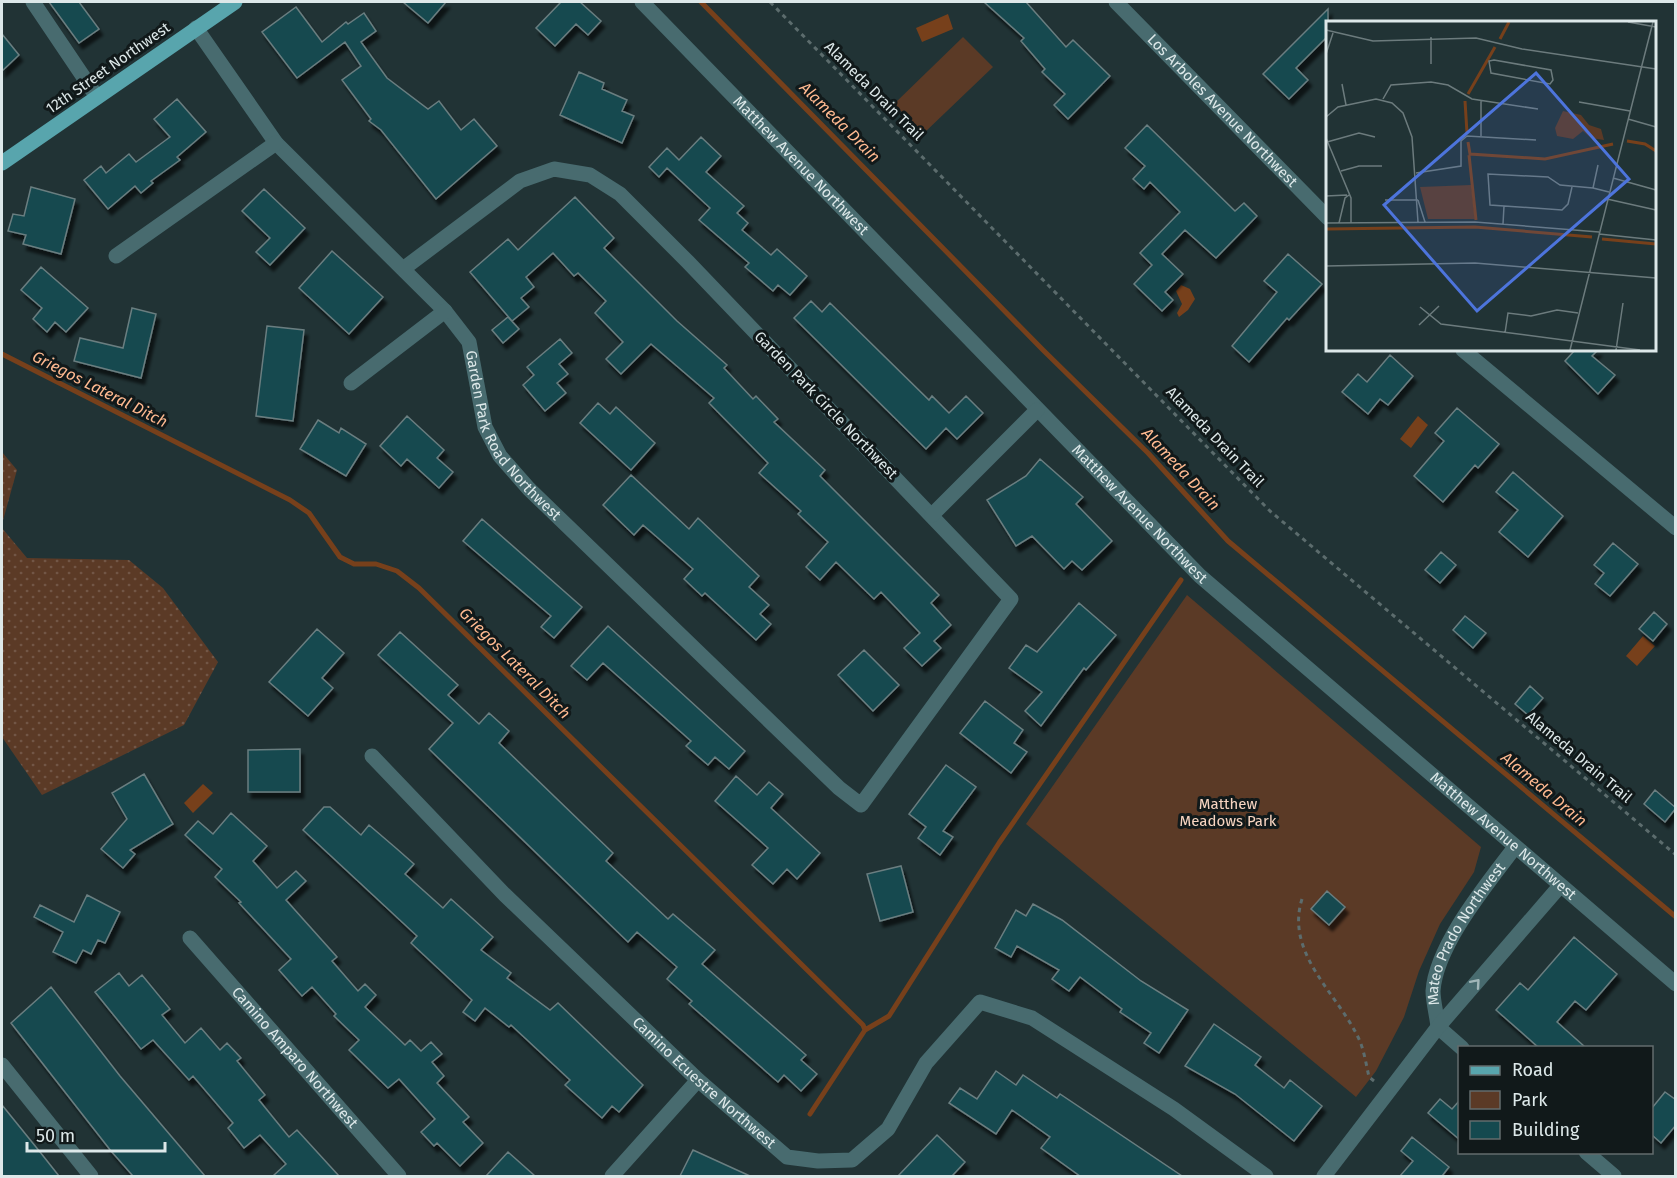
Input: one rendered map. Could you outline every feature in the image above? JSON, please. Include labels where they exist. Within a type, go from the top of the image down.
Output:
[{"type":"main road","name":"12th Street Northwest","points":[[2,163],[235,2]]},
{"type":"street","points":[[33,2],[97,97]]},
{"type":"street","name":"Matthew Avenue Northwest","points":[[642,2],[1200,576],[1676,984]]},
{"type":"street","name":"Los Arboles Avenue Northwest","points":[[1116,2],[1326,216]]},
{"type":"street","name":"Garden Park Road Northwest","points":[[196,28],[276,143],[445,311],[469,342],[485,426],[500,456],[537,498],[839,789]]},
{"type":"street","points":[[116,256],[276,143]]},
{"type":"street","name":"Garden Park Circle Northwest","points":[[403,269],[520,181],[554,169],[590,175],[620,194],[673,246],[1011,599],[861,805],[839,789]]},
{"type":"street","points":[[351,383],[445,311]]},
{"type":"street","points":[[1464,351],[1676,528]]},
{"type":"street","points":[[932,515],[1037,410]]},
{"type":"street","name":"Camino Ecuestre Northwest","points":[[372,756],[505,895],[698,1080],[787,1156],[818,1161],[852,1160],[888,1129],[927,1064],[980,1002],[1032,1018],[1174,1109],[1266,1176]]},
{"type":"street","name":"Mateo Prado Northwest","points":[[1438,1028],[1433,990],[1445,948],[1484,888],[1515,848]]},
{"type":"street","name":"Mateo Prado Northwest","points":[[1324,1176],[1438,1028],[1560,886]]},
{"type":"street","name":"Camino Amparo Northwest","points":[[189,938],[399,1176]]},
{"type":"street","points":[[1438,1028],[1461,1046]]},
{"type":"street","points":[[2,1065],[91,1176]]},
{"type":"street","points":[[612,1176],[698,1080]]},
{"type":"street","points":[[1588,1154],[1614,1176]]},
{"type":"path","name":"Alameda Drain Trail","points":[[770,2],[1277,517],[1676,855]]},
{"type":"path","points":[[1302,899],[1298,923],[1303,946],[1314,969],[1356,1034],[1369,1077],[1374,1081]]},
{"type":"green space","points":[[963,37],[993,67],[923,134],[894,104]]},
{"type":"green space","points":[[2,452],[17,470],[2,524]]},
{"type":"green space","points":[[2,528],[27,558],[129,560],[163,588],[218,662],[184,725],[42,795],[2,737]]},
{"type":"green space","name":"Matthew Meadows Park","points":[[1187,595],[1481,847],[1474,872],[1440,924],[1419,971],[1404,1017],[1376,1071],[1356,1097],[1026,824]]},
{"type":"shaded area","points":[[948,14],[953,29],[922,42],[916,28]]},
{"type":"shaded area","points":[[1181,285],[1190,289],[1195,299],[1188,310],[1179,317],[1177,313],[1182,304],[1176,291]]},
{"type":"shaded area","points":[[1418,416],[1428,425],[1411,448],[1400,439]]},
{"type":"shaded area","points":[[1643,636],[1655,646],[1637,666],[1626,656]]},
{"type":"shaded area","points":[[203,784],[213,793],[193,813],[184,803]]},
{"type":"building","points":[[49,2],[79,2],[99,29],[79,43]]},
{"type":"building","points":[[403,2],[446,2],[428,23]]},
{"type":"building","points":[[561,2],[580,2],[601,21],[588,35],[576,24],[555,46],[536,28]]},
{"type":"building","points":[[984,2],[1026,2],[1066,47],[1073,40],[1110,76],[1068,119],[1054,105],[1065,94],[1042,72],[1045,69],[1021,41],[1024,38]]},
{"type":"building","points":[[296,7],[322,42],[346,22],[348,24],[364,13],[376,31],[361,42],[387,78],[428,109],[439,101],[461,130],[474,119],[497,146],[436,199],[381,130],[369,121],[371,119],[342,80],[361,66],[345,42],[297,78],[262,32]]},
{"type":"building","points":[[1328,9],[1326,38],[1296,68],[1308,80],[1289,99],[1263,74]]},
{"type":"building","points":[[2,34],[19,55],[2,71]]},
{"type":"building","points":[[579,72],[604,83],[602,89],[627,100],[622,111],[634,116],[622,143],[560,115]]},
{"type":"building","points":[[177,99],[206,132],[177,157],[180,160],[151,181],[153,183],[141,193],[135,186],[108,209],[84,180],[101,166],[106,173],[129,154],[136,162],[170,137],[154,119]]},
{"type":"building","points":[[1147,125],[1235,211],[1244,203],[1257,216],[1216,258],[1185,230],[1162,254],[1183,274],[1165,292],[1173,300],[1162,311],[1134,284],[1152,265],[1140,253],[1180,212],[1150,182],[1144,189],[1133,179],[1145,166],[1125,148]]},
{"type":"building","points":[[701,137],[721,156],[706,172],[744,206],[737,213],[748,223],[742,230],[771,255],[777,249],[807,276],[790,295],[778,285],[773,291],[745,267],[749,263],[699,220],[710,208],[667,168],[659,177],[649,167],[667,148],[679,160]]},
{"type":"building","points":[[31,187],[75,199],[61,254],[23,244],[26,235],[8,231],[13,214],[24,216]]},
{"type":"building","points":[[264,189],[305,228],[270,265],[256,252],[270,238],[242,211]]},
{"type":"building","points":[[575,197],[614,238],[604,248],[677,321],[727,365],[724,368],[753,399],[756,396],[778,419],[774,422],[825,470],[820,476],[939,595],[931,603],[951,625],[934,641],[941,648],[922,666],[904,648],[920,633],[881,592],[874,599],[836,562],[820,580],[806,567],[828,542],[798,514],[801,511],[759,473],[768,463],[709,403],[714,398],[651,344],[621,374],[606,359],[623,342],[595,313],[606,301],[578,273],[574,276],[553,253],[526,277],[534,287],[521,298],[529,307],[512,321],[470,272],[508,239],[518,250]]},
{"type":"building","points":[[332,251],[383,297],[349,334],[299,288]]},
{"type":"building","points":[[1288,254],[1322,284],[1289,320],[1287,318],[1249,362],[1232,346],[1277,292],[1264,281]]},
{"type":"building","points":[[41,267],[88,308],[66,332],[55,322],[47,332],[33,319],[42,308],[21,290]]},
{"type":"building","points":[[811,301],[822,312],[830,303],[929,400],[932,396],[949,413],[966,396],[983,413],[957,439],[946,428],[926,449],[794,318]]},
{"type":"building","points":[[132,308],[156,314],[141,378],[74,361],[80,338],[123,348]]},
{"type":"building","points":[[508,317],[519,329],[503,343],[492,330]]},
{"type":"building","points":[[267,326],[304,330],[293,421],[256,416]]},
{"type":"building","points":[[560,339],[572,353],[559,364],[568,374],[557,383],[566,393],[545,411],[523,385],[534,375],[527,367]]},
{"type":"building","points":[[1574,351],[1597,351],[1592,356],[1615,375],[1598,394],[1565,361]]},
{"type":"building","points":[[1390,355],[1413,376],[1388,405],[1380,399],[1368,414],[1342,392],[1358,374],[1367,382]]},
{"type":"building","points":[[598,403],[610,414],[616,407],[655,443],[631,470],[580,423]]},
{"type":"building","points":[[1457,408],[1499,444],[1478,468],[1475,465],[1443,502],[1414,476],[1444,441],[1435,433]]},
{"type":"building","points":[[407,416],[444,450],[437,458],[453,472],[439,488],[407,459],[401,466],[380,446]]},
{"type":"building","points":[[318,420],[339,433],[341,428],[366,444],[346,476],[300,449]]},
{"type":"building","points":[[1040,459],[1083,497],[1076,504],[1112,541],[1082,570],[1072,561],[1064,569],[1032,536],[1016,546],[987,500],[1026,476]]},
{"type":"building","points":[[1513,472],[1563,516],[1528,557],[1499,532],[1518,510],[1496,492]]},
{"type":"building","points":[[631,475],[689,529],[698,518],[759,576],[749,587],[769,605],[760,614],[771,624],[756,640],[705,593],[702,596],[684,579],[693,569],[658,538],[643,525],[634,535],[603,505]]},
{"type":"building","points":[[482,519],[582,607],[554,638],[541,627],[551,616],[463,541]]},
{"type":"building","points":[[1613,543],[1638,564],[1610,596],[1595,584],[1604,573],[1594,565]]},
{"type":"building","points":[[1441,552],[1456,565],[1440,583],[1425,570]]},
{"type":"building","points":[[1079,603],[1116,635],[1086,670],[1084,668],[1041,726],[1025,711],[1042,692],[1009,668],[1026,645],[1037,652]]},
{"type":"building","points":[[1654,612],[1667,624],[1653,641],[1639,629]]},
{"type":"building","points":[[1465,616],[1486,633],[1473,648],[1453,630]]},
{"type":"building","points":[[608,626],[745,751],[729,769],[715,757],[708,765],[686,746],[691,741],[603,663],[587,680],[571,666]]},
{"type":"building","points":[[317,629],[344,653],[322,678],[333,688],[308,716],[269,682]]},
{"type":"building","points":[[400,632],[458,685],[448,695],[479,724],[489,713],[509,731],[499,743],[613,853],[606,861],[668,919],[673,914],[715,950],[702,964],[806,1055],[801,1060],[817,1074],[801,1091],[784,1075],[778,1082],[689,1004],[692,1001],[667,979],[677,967],[637,932],[628,942],[429,749],[453,723],[378,655]]},
{"type":"building","points":[[864,650],[899,685],[873,711],[838,675]]},
{"type":"building","points":[[1530,686],[1543,698],[1528,715],[1515,704]]},
{"type":"building","points":[[985,701],[1023,730],[1014,743],[1027,752],[1011,773],[960,733]]},
{"type":"building","points":[[300,749],[300,792],[248,792],[248,750]]},
{"type":"building","points":[[946,765],[976,787],[943,831],[953,837],[940,855],[918,838],[926,827],[909,814]]},
{"type":"building","points":[[144,774],[173,824],[130,850],[135,854],[123,868],[101,849],[127,819],[112,793]]},
{"type":"building","points":[[736,776],[757,795],[769,782],[783,794],[771,808],[820,853],[797,879],[787,869],[773,884],[752,865],[768,848],[715,801]]},
{"type":"building","points":[[1655,790],[1676,808],[1665,822],[1644,804]]},
{"type":"building","points":[[324,807],[330,807],[361,835],[369,825],[397,849],[414,864],[405,874],[443,908],[451,899],[493,937],[481,950],[511,973],[507,978],[550,1010],[558,1003],[643,1085],[619,1112],[612,1106],[602,1118],[565,1085],[570,1080],[511,1025],[509,1027],[485,1008],[475,1021],[463,1012],[472,1000],[411,943],[417,936],[303,830]]},
{"type":"building","points":[[231,813],[267,846],[253,861],[277,888],[296,871],[306,881],[286,900],[337,957],[332,961],[358,991],[365,984],[376,995],[365,1007],[405,1045],[410,1040],[421,1051],[431,1042],[442,1054],[432,1062],[444,1076],[437,1083],[469,1117],[463,1122],[483,1143],[460,1166],[437,1143],[434,1146],[421,1132],[435,1119],[399,1079],[388,1088],[349,1050],[359,1040],[334,1016],[336,1014],[312,987],[302,996],[279,970],[291,959],[239,903],[241,902],[215,877],[222,869],[185,835],[198,821],[213,834]]},
{"type":"building","points":[[901,866],[913,912],[880,921],[867,874]]},
{"type":"building","points":[[1327,891],[1345,907],[1329,925],[1311,909]]},
{"type":"building","points":[[87,895],[120,912],[105,943],[98,940],[91,954],[83,950],[76,963],[53,952],[63,932],[34,917],[40,905],[74,922]]},
{"type":"building","points":[[1033,904],[1062,920],[1141,981],[1188,1010],[1159,1053],[1144,1043],[1151,1033],[1120,1012],[1122,1009],[1080,977],[1069,991],[1052,979],[1059,970],[1017,946],[1011,957],[995,948],[1016,910],[1026,916]]},
{"type":"building","points":[[1574,937],[1617,974],[1586,1010],[1575,1001],[1557,1022],[1584,1046],[1537,1046],[1496,1010],[1520,983],[1528,990]]},
{"type":"building","points":[[119,973],[129,986],[142,975],[170,1009],[162,1015],[185,1043],[201,1028],[220,1050],[227,1043],[241,1058],[237,1061],[265,1095],[259,1100],[289,1137],[297,1130],[339,1176],[273,1176],[286,1164],[260,1135],[244,1148],[228,1128],[233,1123],[193,1076],[189,1080],[153,1040],[141,1049],[95,992]]},
{"type":"building","points":[[51,987],[120,1076],[205,1176],[133,1176],[111,1151],[11,1023]]},
{"type":"building","points":[[1214,1024],[1261,1057],[1255,1065],[1284,1088],[1290,1080],[1322,1106],[1294,1141],[1235,1094],[1185,1066]]},
{"type":"building","points":[[996,1071],[1016,1085],[1023,1075],[1057,1098],[1060,1094],[1182,1176],[1080,1176],[1041,1148],[1050,1137],[1012,1110],[996,1134],[949,1103],[960,1088],[977,1099]]},
{"type":"building","points":[[1665,1092],[1676,1100],[1676,1125],[1661,1143],[1653,1136],[1653,1107]]},
{"type":"building","points":[[1440,1099],[1452,1109],[1458,1102],[1458,1138],[1428,1113]]},
{"type":"building","points":[[2,1105],[40,1152],[59,1176],[2,1176]]},
{"type":"building","points":[[937,1135],[965,1162],[952,1176],[898,1176]]},
{"type":"building","points":[[1412,1137],[1449,1167],[1442,1176],[1400,1176],[1413,1161],[1401,1151]]},
{"type":"building","points":[[693,1150],[750,1176],[680,1176]]},
{"type":"building","points":[[508,1152],[535,1176],[486,1176]]},
{"type":"waterway","name":"Alameda Drain","points":[[701,2],[1043,350],[1148,453],[1228,541],[1676,917]]},
{"type":"waterway","name":"Griegos Lateral Ditch","points":[[2,354],[290,500],[309,513],[340,557],[354,564],[376,564],[397,571],[419,588],[863,1025],[865,1030],[810,1114]]},
{"type":"waterway","points":[[865,1030],[889,1016],[999,843],[1181,580]]}]
